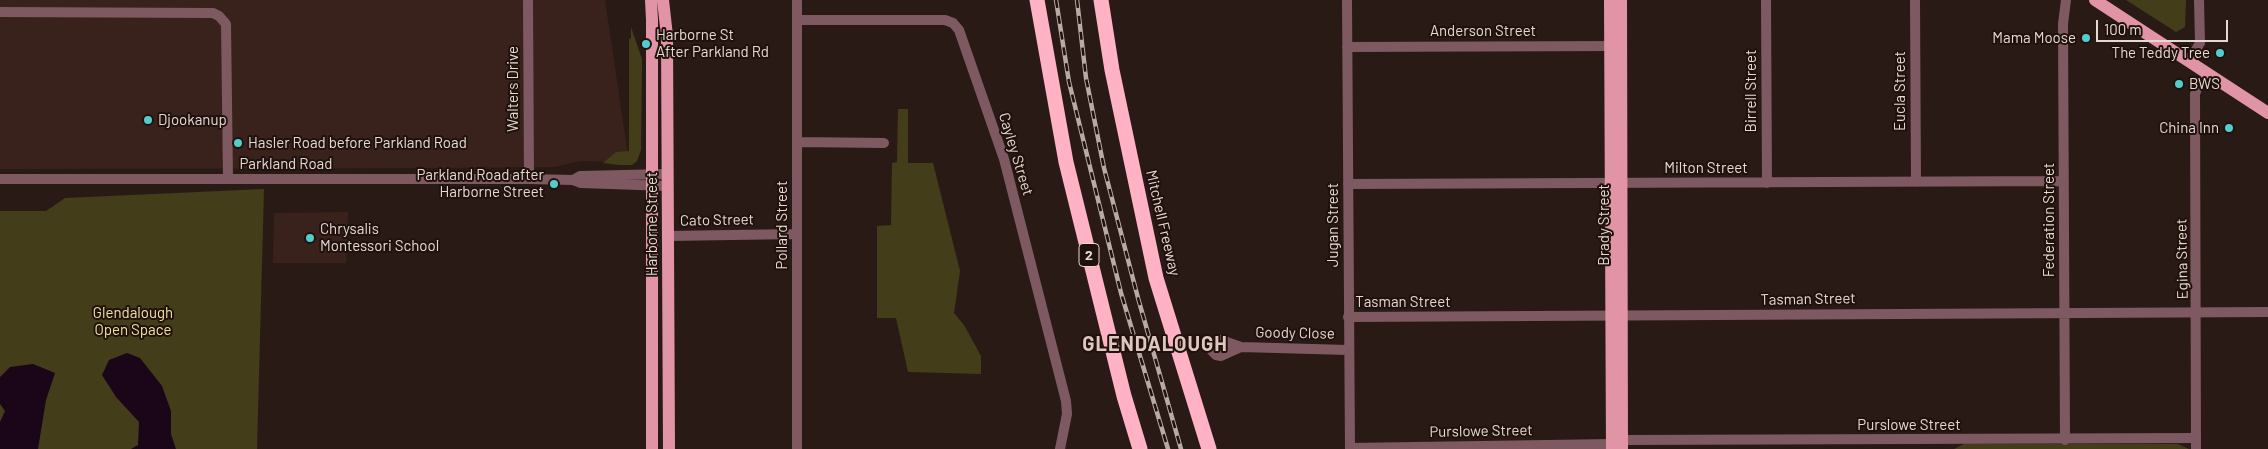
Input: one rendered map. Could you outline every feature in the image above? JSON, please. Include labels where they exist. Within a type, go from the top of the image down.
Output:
[{"type":"highway","name":"2","points":[[1037,0],[1066,162],[1124,396],[1140,449]]},
{"type":"highway","name":"Mitchell Freeway","points":[[1101,0],[1116,88],[1156,278],[1209,449]]},
{"type":"main road","name":"Harborne Street","points":[[650,0],[652,20],[652,449]]},
{"type":"main road","name":"Harborne Street","points":[[663,0],[667,36],[669,449]]},
{"type":"main road","name":"Brady Street","points":[[1610,0],[1614,46],[1617,446]]},
{"type":"main road","name":"Brady Street","points":[[1614,46],[1621,0]]},
{"type":"main road","points":[[2095,0],[2268,112]]},
{"type":"main road","points":[[652,311],[669,311]]},
{"type":"street","name":"Walters Drive","points":[[528,0],[529,179]]},
{"type":"street","name":"Pollard Street","points":[[797,0],[797,449]]},
{"type":"street","name":"Jugan Street","points":[[1347,0],[1350,449]]},
{"type":"street","name":"Birrell Street","points":[[1766,0],[1767,182]]},
{"type":"street","name":"Eucla Street","points":[[1915,0],[1916,182]]},
{"type":"street","name":"Federation Street","points":[[2065,440],[2063,24],[2066,0]]},
{"type":"street","points":[[2189,60],[2200,43],[2199,0]]},
{"type":"street","points":[[0,12],[213,13],[219,16],[226,24],[228,179]]},
{"type":"street","name":"Cayley Street","points":[[798,20],[945,20],[953,23],[959,30],[1004,159],[1066,400],[1067,414],[1060,449]]},
{"type":"street","name":"Anderson Street","points":[[1347,47],[1614,46]]},
{"type":"street","name":"Egina Street","points":[[2196,444],[2195,94],[2198,86],[2208,74]]},
{"type":"street","points":[[797,142],[884,143]]},
{"type":"street","name":"Parkland Road","points":[[0,179],[529,179],[573,180],[581,183],[668,180]]},
{"type":"street","name":"Milton Street","points":[[1348,184],[2064,181]]},
{"type":"street","name":"Cato Street","points":[[668,236],[797,234]]},
{"type":"street","name":"Tasman Street","points":[[1348,317],[2268,312]]},
{"type":"street","name":"Goody Close","points":[[1241,347],[1348,350]]},
{"type":"street","name":"Purslowe Street","points":[[1350,449],[1746,444],[1946,444],[2065,440],[2196,444]]},
{"type":"shaded area","points":[[0,0],[605,0],[629,162],[580,161],[555,167],[0,169]]},
{"type":"shaded area","name":"Chrysalis Montessori School","points":[[348,212],[346,263],[273,263],[274,213]]},
{"type":"shaded area","points":[[127,353],[140,358],[162,386],[171,411],[171,434],[176,449],[131,449],[138,445],[139,422],[116,397],[102,375],[109,360]]},
{"type":"shaded area","points":[[33,364],[55,373],[46,400],[38,449],[0,449],[0,422],[5,411],[0,404],[0,377],[10,367]]},
{"type":"green space","points":[[2126,0],[2186,0],[2185,27],[2176,32]]},
{"type":"green space","points":[[631,27],[642,59],[641,150],[637,161],[632,165],[603,163],[616,152],[629,151],[629,39],[631,38]]},
{"type":"green space","points":[[898,109],[908,109],[908,163],[933,163],[960,271],[954,313],[964,325],[981,356],[981,374],[908,372],[896,318],[877,318],[877,226],[891,225],[892,163],[897,162]]},
{"type":"green space","name":"Glendalough Open Space","points":[[264,189],[257,449],[0,449],[0,211],[46,211],[65,198]]},
{"type":"green space","points":[[1964,444],[2178,444],[2189,449],[1954,449]]},
{"type":"railway","points":[[1056,0],[1069,82],[1121,293],[1168,449]]},
{"type":"railway","points":[[1077,0],[1086,78],[1104,168],[1138,298],[1181,449]]},
{"type":"place","name":"Mama Moose","points":[[2086,38]]},
{"type":"place","name":"Harborne St After Parkland Rd","points":[[646,44]]},
{"type":"place","name":"The Teddy Tree","points":[[2220,53]]},
{"type":"place","name":"BWS","points":[[2179,84]]},
{"type":"place","name":"Djookanup","points":[[148,120]]},
{"type":"place","name":"China Inn","points":[[2229,128]]},
{"type":"place","name":"Hasler Road before Parkland Road","points":[[238,143]]},
{"type":"place","name":"Parkland Road after Harborne Street","points":[[554,184]]},
{"type":"place","name":"Chrysalis Montessori School","points":[[310,238]]},
{"type":"district","name":"GLENDALOUGH","points":[[1155,344]]}]
